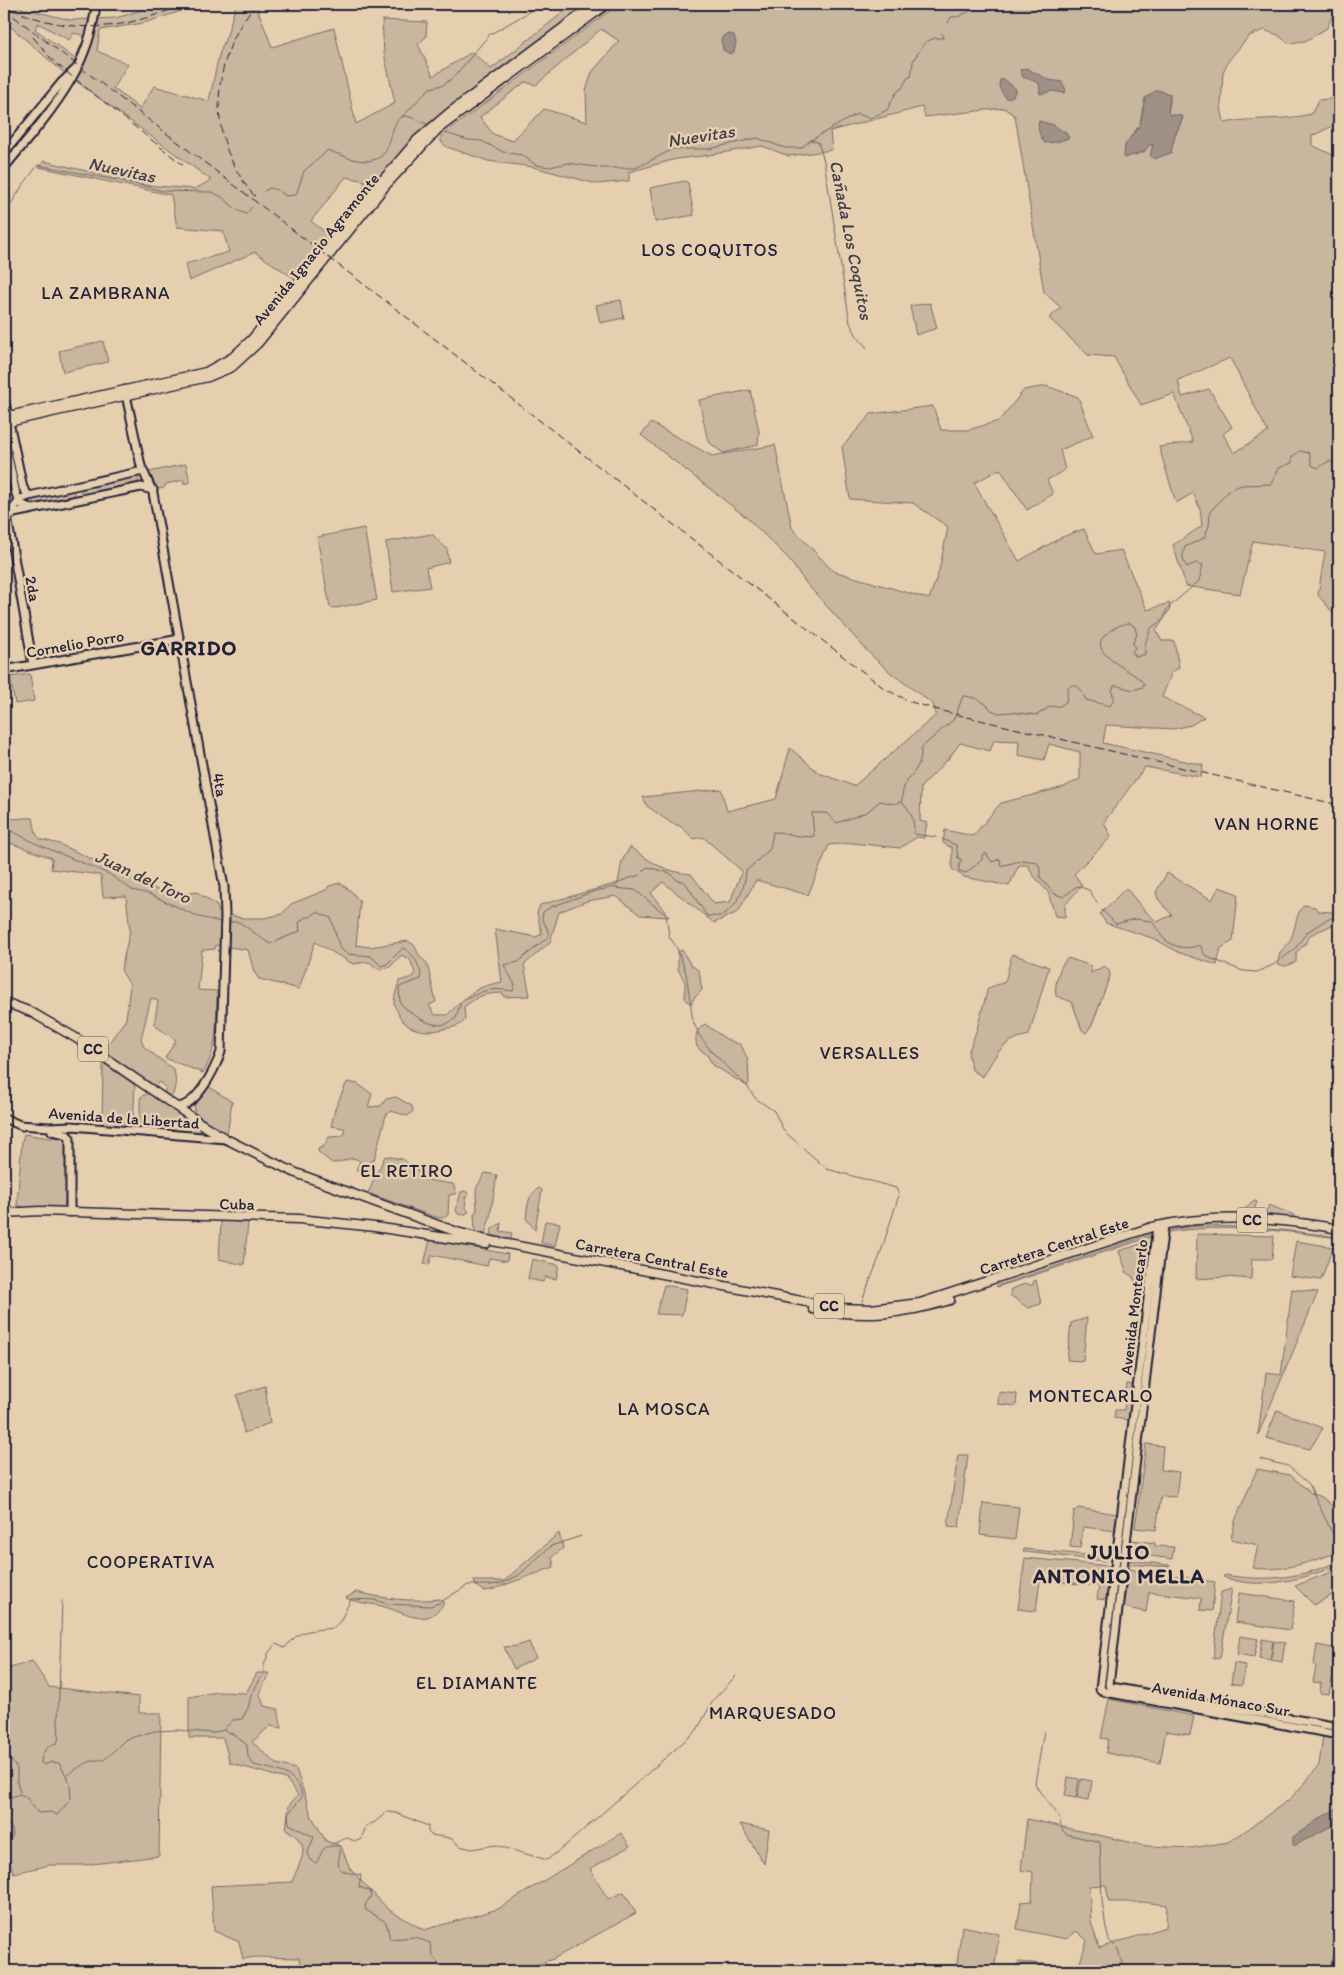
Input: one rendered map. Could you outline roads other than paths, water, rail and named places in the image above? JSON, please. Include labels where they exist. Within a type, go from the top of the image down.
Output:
[{"type":"main road","points":[[4,168],[79,66],[93,27],[96,4]]},
{"type":"main road","name":"Avenida Ignacio Agramonte","points":[[6,420],[125,393],[206,372],[224,363],[243,348],[374,189],[418,140],[449,113],[595,4]]},
{"type":"main road","name":"Avenida Ignacio Agramonte","points":[[125,393],[208,378],[239,362],[258,343],[358,218],[438,129],[606,4]]},
{"type":"main road","points":[[4,153],[65,85]]},
{"type":"main road","name":"4ta","points":[[125,393],[143,471],[152,490],[224,887],[225,931],[221,1052],[216,1064],[192,1101]]},
{"type":"main road","points":[[4,399],[6,420],[24,488],[28,496]]},
{"type":"main road","points":[[4,438],[16,501],[32,510]]},
{"type":"main road","points":[[7,517],[16,501],[28,496],[143,471]]},
{"type":"main road","points":[[141,487],[147,478]]},
{"type":"main road","points":[[7,517],[14,513],[141,487],[152,490]]},
{"type":"main road","name":"2da","points":[[7,517],[34,665]]},
{"type":"main road","name":"Cornelio Porro","points":[[4,670],[180,639]]},
{"type":"main road","name":"Carretera Central Este","points":[[4,1002],[31,1012],[68,1033],[177,1108],[226,1139],[296,1172],[448,1228],[456,1236],[487,1240],[838,1308],[871,1309],[904,1306],[928,1301],[1161,1227],[1197,1220],[1296,1223],[1339,1229]]},
{"type":"main road","points":[[177,1108],[186,1106],[192,1101]]},
{"type":"main road","points":[[192,1101],[191,1108],[195,1119]]},
{"type":"main road","name":"Avenida de la Libertad","points":[[4,1118],[19,1125],[49,1129],[66,1134],[70,1138],[70,1212]]},
{"type":"main road","name":"Avenida de la Libertad","points":[[49,1129],[72,1126],[226,1139]]},
{"type":"main road","name":"Cuba","points":[[4,1212],[16,1209],[299,1219],[375,1227],[446,1238],[456,1236],[468,1242]]},
{"type":"main road","name":"Carretera Central Este","points":[[468,1242],[829,1312],[871,1315],[929,1306],[1161,1227],[1230,1224],[1295,1228],[1339,1234]]},
{"type":"main road","name":"Avenida Montecarlo","points":[[1109,1685],[1161,1227]]},
{"type":"main road","name":"Avenida Montecarlo","points":[[1100,1689],[1161,1227]]},
{"type":"main road","points":[[446,1238],[448,1228]]},
{"type":"main road","name":"Avenida Mónaco Sur","points":[[1109,1685],[1111,1687],[1339,1727]]},
{"type":"main road","name":"Avenida Mónaco Sur","points":[[1100,1689],[1105,1692],[1339,1735]]},
{"type":"waterway","points":[[402,117],[430,88],[443,85],[454,77],[489,35],[529,12],[531,4]]},
{"type":"waterway","name":"Nuevitas","points":[[948,23],[951,17],[960,16],[988,4]]},
{"type":"waterway","name":"Nuevitas","points":[[445,133],[468,140],[482,141],[503,152],[522,155],[536,165],[550,167],[568,163],[603,168],[636,168],[673,149],[709,149],[757,138],[785,148],[801,148],[811,140],[857,114],[871,118],[887,110],[896,93],[902,88],[908,77],[911,77],[913,61],[925,42],[935,38],[943,38],[942,33]]},
{"type":"waterway","name":"Nuevitas","points":[[264,191],[270,188],[278,190],[286,196],[296,195],[304,171],[327,150],[352,159],[370,161],[382,156],[389,143],[393,129],[400,118],[407,116],[427,124]]},
{"type":"waterway","name":"Cañada Los Coquitos","points":[[811,140],[818,142],[824,161],[850,323],[857,336],[867,348]]},
{"type":"waterway","name":"Nuevitas","points":[[4,215],[38,165],[163,191],[212,192],[222,197],[237,210],[246,214],[252,207]]},
{"type":"waterway","name":"Juan del Toro","points":[[902,800],[906,782],[918,766],[921,748],[954,719],[963,696],[979,700],[991,710],[999,713],[1011,712],[1037,715],[1049,707],[1060,706],[1066,702],[1068,687],[1071,685],[1077,686],[1086,700],[1110,706],[1114,699],[1112,690],[1115,685],[1133,690],[1143,687],[1144,684],[1139,679],[1107,656],[1102,649],[1101,642],[1110,631],[1120,625],[1130,623],[1134,626],[1137,634],[1133,643],[1135,648],[1132,651],[1136,657],[1145,654],[1145,644],[1151,628],[1164,619],[1166,611],[1171,605],[1199,581],[1203,565],[1196,563],[1187,567],[1183,558],[1185,547],[1204,538],[1209,526],[1210,512],[1230,489],[1242,485],[1271,484],[1279,468],[1292,463],[1292,457],[1300,451],[1309,453],[1312,465],[1318,468],[1329,461],[1339,465]]},
{"type":"waterway","name":"Juan del Toro","points":[[228,922],[239,922],[270,944],[300,931],[299,923],[305,917],[310,917],[317,912],[331,918],[340,949],[348,954],[371,956],[381,966],[387,964],[403,948],[416,961],[421,979],[399,987],[400,1003],[415,1016],[427,1022],[440,1025],[446,1024],[456,1018],[461,1002],[475,995],[497,989],[513,991],[515,985],[504,965],[518,962],[549,936],[542,919],[543,912],[551,907],[592,892],[613,887],[626,879],[638,876],[647,867],[670,873],[677,880],[685,882],[707,916],[721,916],[733,907],[737,901],[742,890],[746,871],[770,849],[773,832],[804,837],[814,836],[812,813],[826,813],[837,823],[867,812],[880,801],[895,804],[902,801]]},
{"type":"waterway","points":[[902,802],[912,816],[914,834],[936,837]]},
{"type":"waterway","name":"Juan del Toro","points":[[4,827],[37,844],[109,874],[132,890],[149,894],[199,917],[221,922]]},
{"type":"waterway","points":[[942,839],[956,845],[958,858],[962,860],[959,865],[959,871],[966,873],[982,860],[982,855],[986,853],[992,862],[1000,859],[1001,866],[1023,860],[1037,862],[1040,869],[1040,877],[1053,893],[1063,897],[1077,886],[1089,890],[1098,904]]},
{"type":"waterway","points":[[614,888],[635,890],[666,915],[669,936],[677,948],[686,973],[693,1021],[699,1035],[711,1051],[747,1086],[755,1098],[774,1111],[784,1131],[827,1169],[896,1188],[899,1195],[879,1258],[862,1301]]},
{"type":"waterway","points":[[1102,910],[1116,924],[1134,919],[1152,921],[1163,938],[1171,944],[1186,948],[1200,945],[1205,955],[1212,959],[1243,971],[1257,972],[1273,965],[1294,950],[1307,932],[1326,920],[1339,916]]},
{"type":"waterway","points":[[1260,1459],[1288,1466],[1309,1484],[1335,1539]]},
{"type":"waterway","points":[[224,1729],[233,1720],[242,1719],[248,1708],[251,1696],[264,1672],[264,1665],[269,1652],[276,1644],[285,1648],[301,1634],[312,1630],[334,1628],[341,1620],[351,1599],[376,1600],[387,1604],[431,1606],[468,1585],[503,1583],[519,1575],[551,1546],[581,1536]]},
{"type":"waterway","points":[[62,1601],[59,1737],[57,1743],[45,1750],[41,1763],[45,1765],[51,1762],[59,1763],[66,1775]]},
{"type":"waterway","points":[[332,1844],[347,1838],[355,1841],[361,1840],[366,1826],[375,1822],[387,1812],[396,1813],[428,1826],[428,1832],[431,1835],[449,1838],[454,1840],[459,1846],[472,1849],[495,1845],[547,1860],[697,1730],[714,1699],[736,1676]]},
{"type":"waterway","points":[[4,1725],[6,1729],[4,1738],[10,1759],[17,1768],[17,1782],[20,1792]]},
{"type":"waterway","points":[[4,1811],[8,1798],[20,1794],[26,1797],[38,1813],[51,1812],[57,1815],[71,1799],[70,1785],[66,1776],[89,1762],[104,1760],[126,1739],[155,1731],[177,1730],[213,1733],[223,1730],[233,1734],[247,1745],[248,1757],[254,1765],[277,1771],[291,1777],[296,1782],[302,1797],[288,1814],[289,1824],[314,1837],[308,1852],[310,1860],[316,1863],[323,1849],[339,1846],[339,1867],[348,1873],[361,1875],[359,1887],[370,1891],[371,1896],[365,1905],[366,1910],[386,1922],[390,1939],[415,1937],[430,1943],[432,1954],[443,1971]]},
{"type":"waterway","points":[[1044,1731],[1035,1783],[1059,1818],[1066,1834],[1100,1842],[1102,1901],[1106,1928],[1109,1940],[1118,1949],[1124,1971]]},
{"type":"waterway","points":[[4,1819],[12,1829],[13,1836],[4,1843]]},
{"type":"railway","points":[[11,9],[51,22],[93,27],[147,18],[188,4]]},
{"type":"railway","points":[[255,196],[243,181],[227,150],[221,129],[219,107],[220,85],[232,42],[256,4]]},
{"type":"railway","points":[[4,9],[400,312],[885,689],[911,702],[942,711],[1339,805]]},
{"type":"railway","points":[[33,37],[54,62],[183,165]]},
{"type":"district","name":"LOS COQUITOS","points":[[710,250]]},
{"type":"district","name":"LA ZAMBRANA","points":[[106,293]]},
{"type":"district","name":"GARRIDO","points":[[189,647]]},
{"type":"district","name":"VAN HORNE","points":[[1267,824]]},
{"type":"district","name":"VERSALLES","points":[[870,1053]]},
{"type":"district","name":"EL RETIRO","points":[[407,1171]]},
{"type":"district","name":"MONTECARLO","points":[[1091,1396]]},
{"type":"district","name":"LA MOSCA","points":[[664,1409]]},
{"type":"district","name":"COOPERATIVA","points":[[151,1562]]},
{"type":"district","name":"JULIO ANTONIO MELLA","points":[[1119,1563]]},
{"type":"district","name":"EL DIAMANTE","points":[[477,1683]]},
{"type":"district","name":"MARQUESADO","points":[[773,1713]]}]
